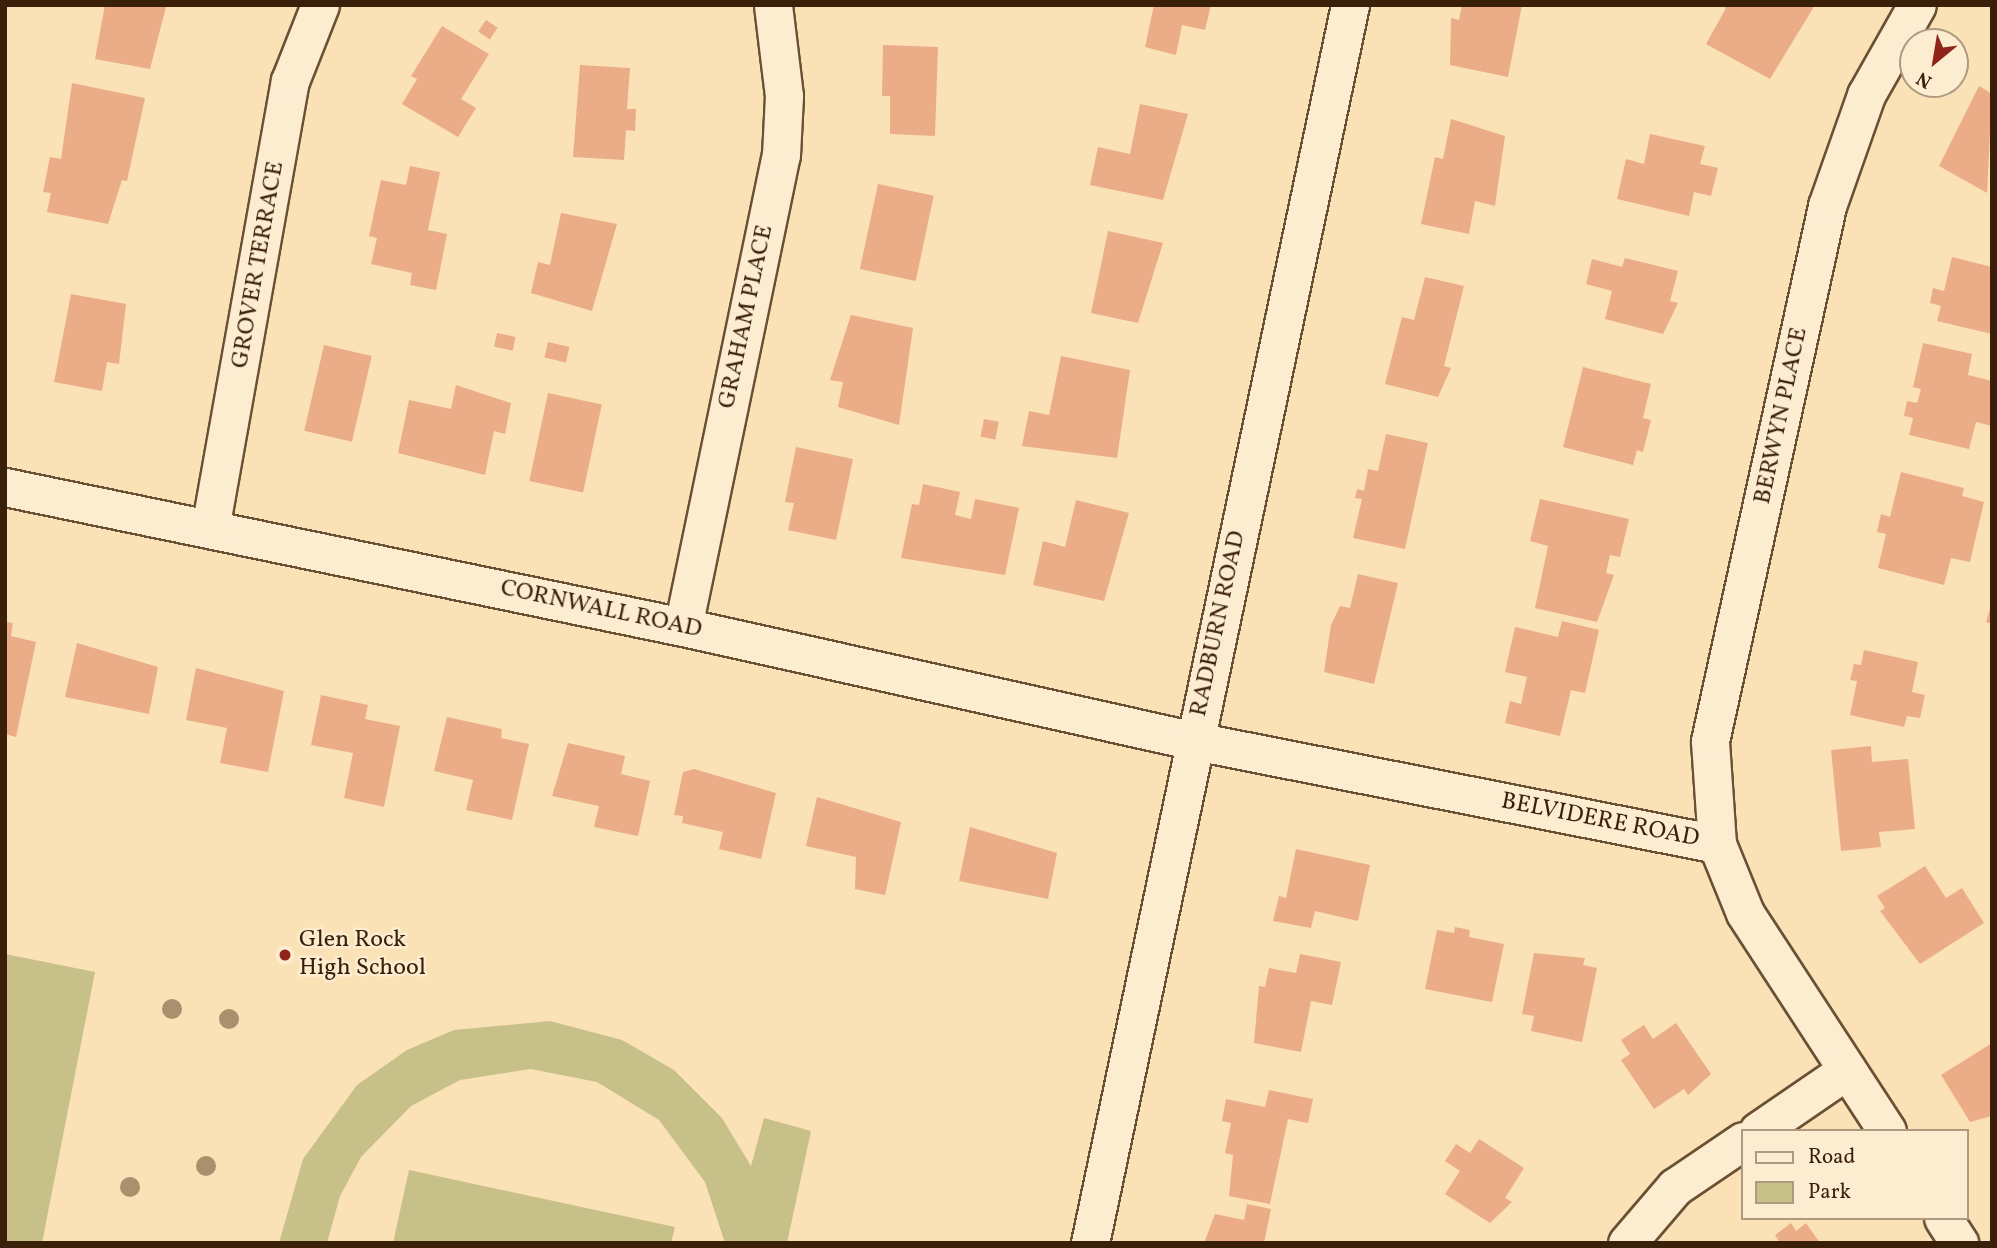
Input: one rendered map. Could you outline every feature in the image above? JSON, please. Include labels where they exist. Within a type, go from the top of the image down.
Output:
[{"type":"street","name":"GROVER TERRACE","points":[[210,529],[290,80],[320,5]]},
{"type":"street","name":"GRAHAM PLACE","points":[[683,626],[780,155],[784,96],[773,5]]},
{"type":"street","name":"RADBURN ROAD","points":[[1090,1243],[1350,5]]},
{"type":"street","name":"BERWYN PLACE","points":[[1717,844],[1710,741],[1826,206],[1866,95],[1917,5]]},
{"type":"street","name":"CORNWALL ROAD","points":[[5,487],[683,626],[1195,741]]},
{"type":"street","name":"BELVIDERE ROAD","points":[[1195,741],[1717,844],[1745,913],[1885,1129]]},
{"type":"street","points":[[1761,1129],[1847,1070]]},
{"type":"street","points":[[1627,1243],[1675,1187],[1742,1142]]},
{"type":"street","points":[[1944,1220],[1959,1243]]},
{"type":"green space","points":[[5,954],[95,972],[42,1243],[5,1243]]},
{"type":"green space","points":[[550,1021],[622,1040],[674,1070],[722,1118],[751,1166],[764,1118],[811,1131],[787,1243],[725,1243],[705,1182],[659,1120],[597,1082],[531,1069],[460,1080],[411,1106],[361,1157],[340,1196],[327,1243],[279,1243],[303,1159],[357,1085],[407,1050],[454,1030]]},
{"type":"green space","points":[[409,1170],[675,1227],[671,1243],[393,1243]]},
{"type":"building","points":[[105,5],[166,7],[150,69],[95,59]]},
{"type":"building","points":[[1154,5],[1211,5],[1205,30],[1182,25],[1176,55],[1145,47]]},
{"type":"building","points":[[1462,5],[1522,5],[1508,77],[1450,65],[1451,18],[1459,20]]},
{"type":"building","points":[[1721,5],[1815,5],[1770,79],[1706,44],[1726,8]]},
{"type":"building","points":[[486,20],[498,28],[490,39],[478,32]]},
{"type":"building","points":[[442,26],[489,54],[461,99],[476,108],[458,137],[402,104],[417,79],[411,76]]},
{"type":"building","points":[[883,45],[938,47],[935,136],[890,134],[890,96],[882,96]]},
{"type":"building","points":[[580,65],[630,68],[627,109],[636,109],[635,131],[626,130],[624,160],[573,157]]},
{"type":"building","points":[[72,83],[145,98],[127,181],[122,180],[108,224],[47,212],[51,193],[43,192],[50,157],[61,159]]},
{"type":"building","points":[[1979,86],[1992,94],[1987,193],[1939,166]]},
{"type":"building","points":[[1140,104],[1188,114],[1163,200],[1090,185],[1098,147],[1130,154]]},
{"type":"building","points":[[1451,119],[1505,136],[1495,206],[1475,201],[1469,234],[1421,224],[1435,157],[1443,159]]},
{"type":"building","points":[[1650,134],[1705,146],[1700,164],[1718,168],[1711,196],[1694,192],[1689,216],[1617,199],[1626,159],[1644,164]]},
{"type":"building","points":[[410,166],[440,172],[428,230],[447,234],[436,290],[410,285],[412,273],[371,264],[377,238],[369,236],[381,180],[406,185]]},
{"type":"building","points":[[878,184],[934,196],[916,281],[860,269]]},
{"type":"building","points":[[561,213],[617,224],[592,311],[531,293],[538,262],[550,265]]},
{"type":"building","points":[[1108,231],[1163,243],[1138,323],[1091,313]]},
{"type":"building","points":[[1952,257],[1992,267],[1992,334],[1937,321],[1941,306],[1930,303],[1933,288],[1944,291]]},
{"type":"building","points":[[1625,258],[1678,271],[1670,301],[1678,303],[1663,334],[1605,319],[1612,291],[1586,284],[1592,259],[1622,267]]},
{"type":"building","points":[[1425,277],[1464,286],[1444,366],[1451,368],[1438,397],[1385,384],[1402,317],[1414,320]]},
{"type":"building","points":[[71,294],[126,304],[119,364],[107,362],[102,391],[54,382]]},
{"type":"building","points":[[851,315],[913,328],[899,425],[838,407],[843,382],[830,380]]},
{"type":"building","points":[[497,333],[516,337],[513,351],[494,347]]},
{"type":"building","points":[[548,342],[569,347],[566,363],[544,358]]},
{"type":"building","points":[[1923,343],[1972,354],[1968,375],[1992,381],[1992,426],[1976,422],[1969,449],[1909,435],[1913,418],[1904,416],[1907,401],[1917,403],[1921,389],[1913,387]]},
{"type":"building","points":[[324,345],[372,356],[352,442],[304,431]]},
{"type":"building","points":[[1061,356],[1130,370],[1117,458],[1022,446],[1029,411],[1049,415]]},
{"type":"building","points":[[1583,367],[1651,384],[1643,418],[1651,420],[1643,452],[1637,450],[1633,465],[1563,447]]},
{"type":"building","points":[[456,385],[511,403],[505,434],[494,431],[485,475],[398,453],[409,400],[451,409]]},
{"type":"building","points":[[548,393],[602,404],[583,492],[529,481]]},
{"type":"building","points":[[984,419],[999,422],[995,440],[981,437]]},
{"type":"building","points":[[1386,434],[1428,443],[1405,549],[1353,538],[1362,499],[1355,498],[1357,489],[1364,491],[1368,469],[1378,471]]},
{"type":"building","points":[[796,447],[853,459],[836,540],[788,530],[794,503],[785,502]]},
{"type":"building","points":[[1901,472],[1964,488],[1962,496],[1984,502],[1970,562],[1951,558],[1944,585],[1878,568],[1886,534],[1877,532],[1881,514],[1890,517]]},
{"type":"building","points":[[923,484],[960,492],[955,515],[971,519],[975,499],[1019,508],[1005,575],[901,558],[912,504],[919,505]]},
{"type":"building","points":[[1540,499],[1629,519],[1620,557],[1610,555],[1606,573],[1614,575],[1597,622],[1535,608],[1548,546],[1530,541]]},
{"type":"building","points":[[1076,500],[1129,513],[1104,601],[1033,585],[1043,541],[1065,547]]},
{"type":"building","points":[[1358,574],[1398,583],[1374,684],[1324,672],[1331,625],[1340,606],[1350,608]]},
{"type":"building","points":[[1992,606],[1992,624],[1986,622]]},
{"type":"building","points":[[1562,621],[1599,630],[1585,693],[1571,690],[1560,736],[1505,723],[1510,701],[1521,704],[1527,677],[1505,672],[1515,627],[1558,637]]},
{"type":"building","points":[[5,622],[13,623],[11,636],[36,642],[16,737],[5,734]]},
{"type":"building","points":[[77,643],[158,667],[149,714],[65,697]]},
{"type":"building","points":[[1864,650],[1918,662],[1912,692],[1925,695],[1920,718],[1907,716],[1904,727],[1850,715],[1857,681],[1850,680],[1854,664],[1861,665]]},
{"type":"building","points":[[196,668],[284,691],[268,772],[220,763],[227,728],[186,720]]},
{"type":"building","points":[[321,695],[368,705],[365,719],[400,726],[384,807],[344,798],[353,753],[311,745]]},
{"type":"building","points":[[447,717],[502,729],[501,738],[529,744],[512,820],[466,810],[473,780],[434,771]]},
{"type":"building","points":[[568,743],[625,756],[621,774],[650,781],[638,836],[594,827],[599,806],[552,796]]},
{"type":"building","points":[[1871,746],[1872,762],[1908,759],[1915,829],[1879,832],[1881,847],[1841,851],[1831,750]]},
{"type":"building","points":[[694,769],[776,793],[761,859],[719,849],[723,832],[682,823],[683,816],[674,815],[683,772]]},
{"type":"building","points":[[817,797],[901,822],[885,895],[855,889],[856,857],[806,846]]},
{"type":"building","points":[[970,827],[1057,853],[1048,899],[959,881]]},
{"type":"building","points":[[1296,849],[1370,865],[1358,921],[1315,911],[1311,928],[1273,921],[1279,896],[1286,898]]},
{"type":"building","points":[[1925,866],[1946,898],[1962,888],[1984,923],[1920,964],[1880,911],[1885,908],[1877,896]]},
{"type":"building","points":[[1455,927],[1470,930],[1469,937],[1504,944],[1492,1002],[1425,989],[1437,930],[1454,933]]},
{"type":"building","points":[[1534,953],[1585,958],[1583,965],[1597,968],[1582,1042],[1531,1031],[1534,1016],[1522,1014]]},
{"type":"building","points":[[1300,954],[1341,962],[1332,1005],[1311,1001],[1301,1052],[1254,1043],[1259,986],[1265,987],[1269,968],[1296,973]]},
{"type":"building","points":[[1676,1023],[1711,1074],[1688,1095],[1684,1089],[1654,1109],[1621,1060],[1630,1054],[1621,1040],[1644,1025],[1653,1039]]},
{"type":"building","points":[[1992,1043],[1992,1116],[1970,1122],[1941,1075]]},
{"type":"building","points":[[1269,1090],[1313,1099],[1308,1123],[1288,1119],[1270,1204],[1229,1196],[1233,1155],[1225,1153],[1231,1123],[1222,1121],[1226,1099],[1265,1107]]},
{"type":"building","points":[[1479,1139],[1524,1168],[1505,1198],[1512,1202],[1490,1223],[1445,1194],[1460,1171],[1445,1161],[1456,1144],[1470,1153]]},
{"type":"building","points":[[1247,1204],[1271,1209],[1264,1243],[1204,1243],[1215,1214],[1244,1220]]},
{"type":"building","points":[[1791,1223],[1796,1231],[1806,1223],[1820,1243],[1780,1243],[1775,1235]]},
{"type":"place","name":"Glen Rock High School","points":[[285,955]]}]
